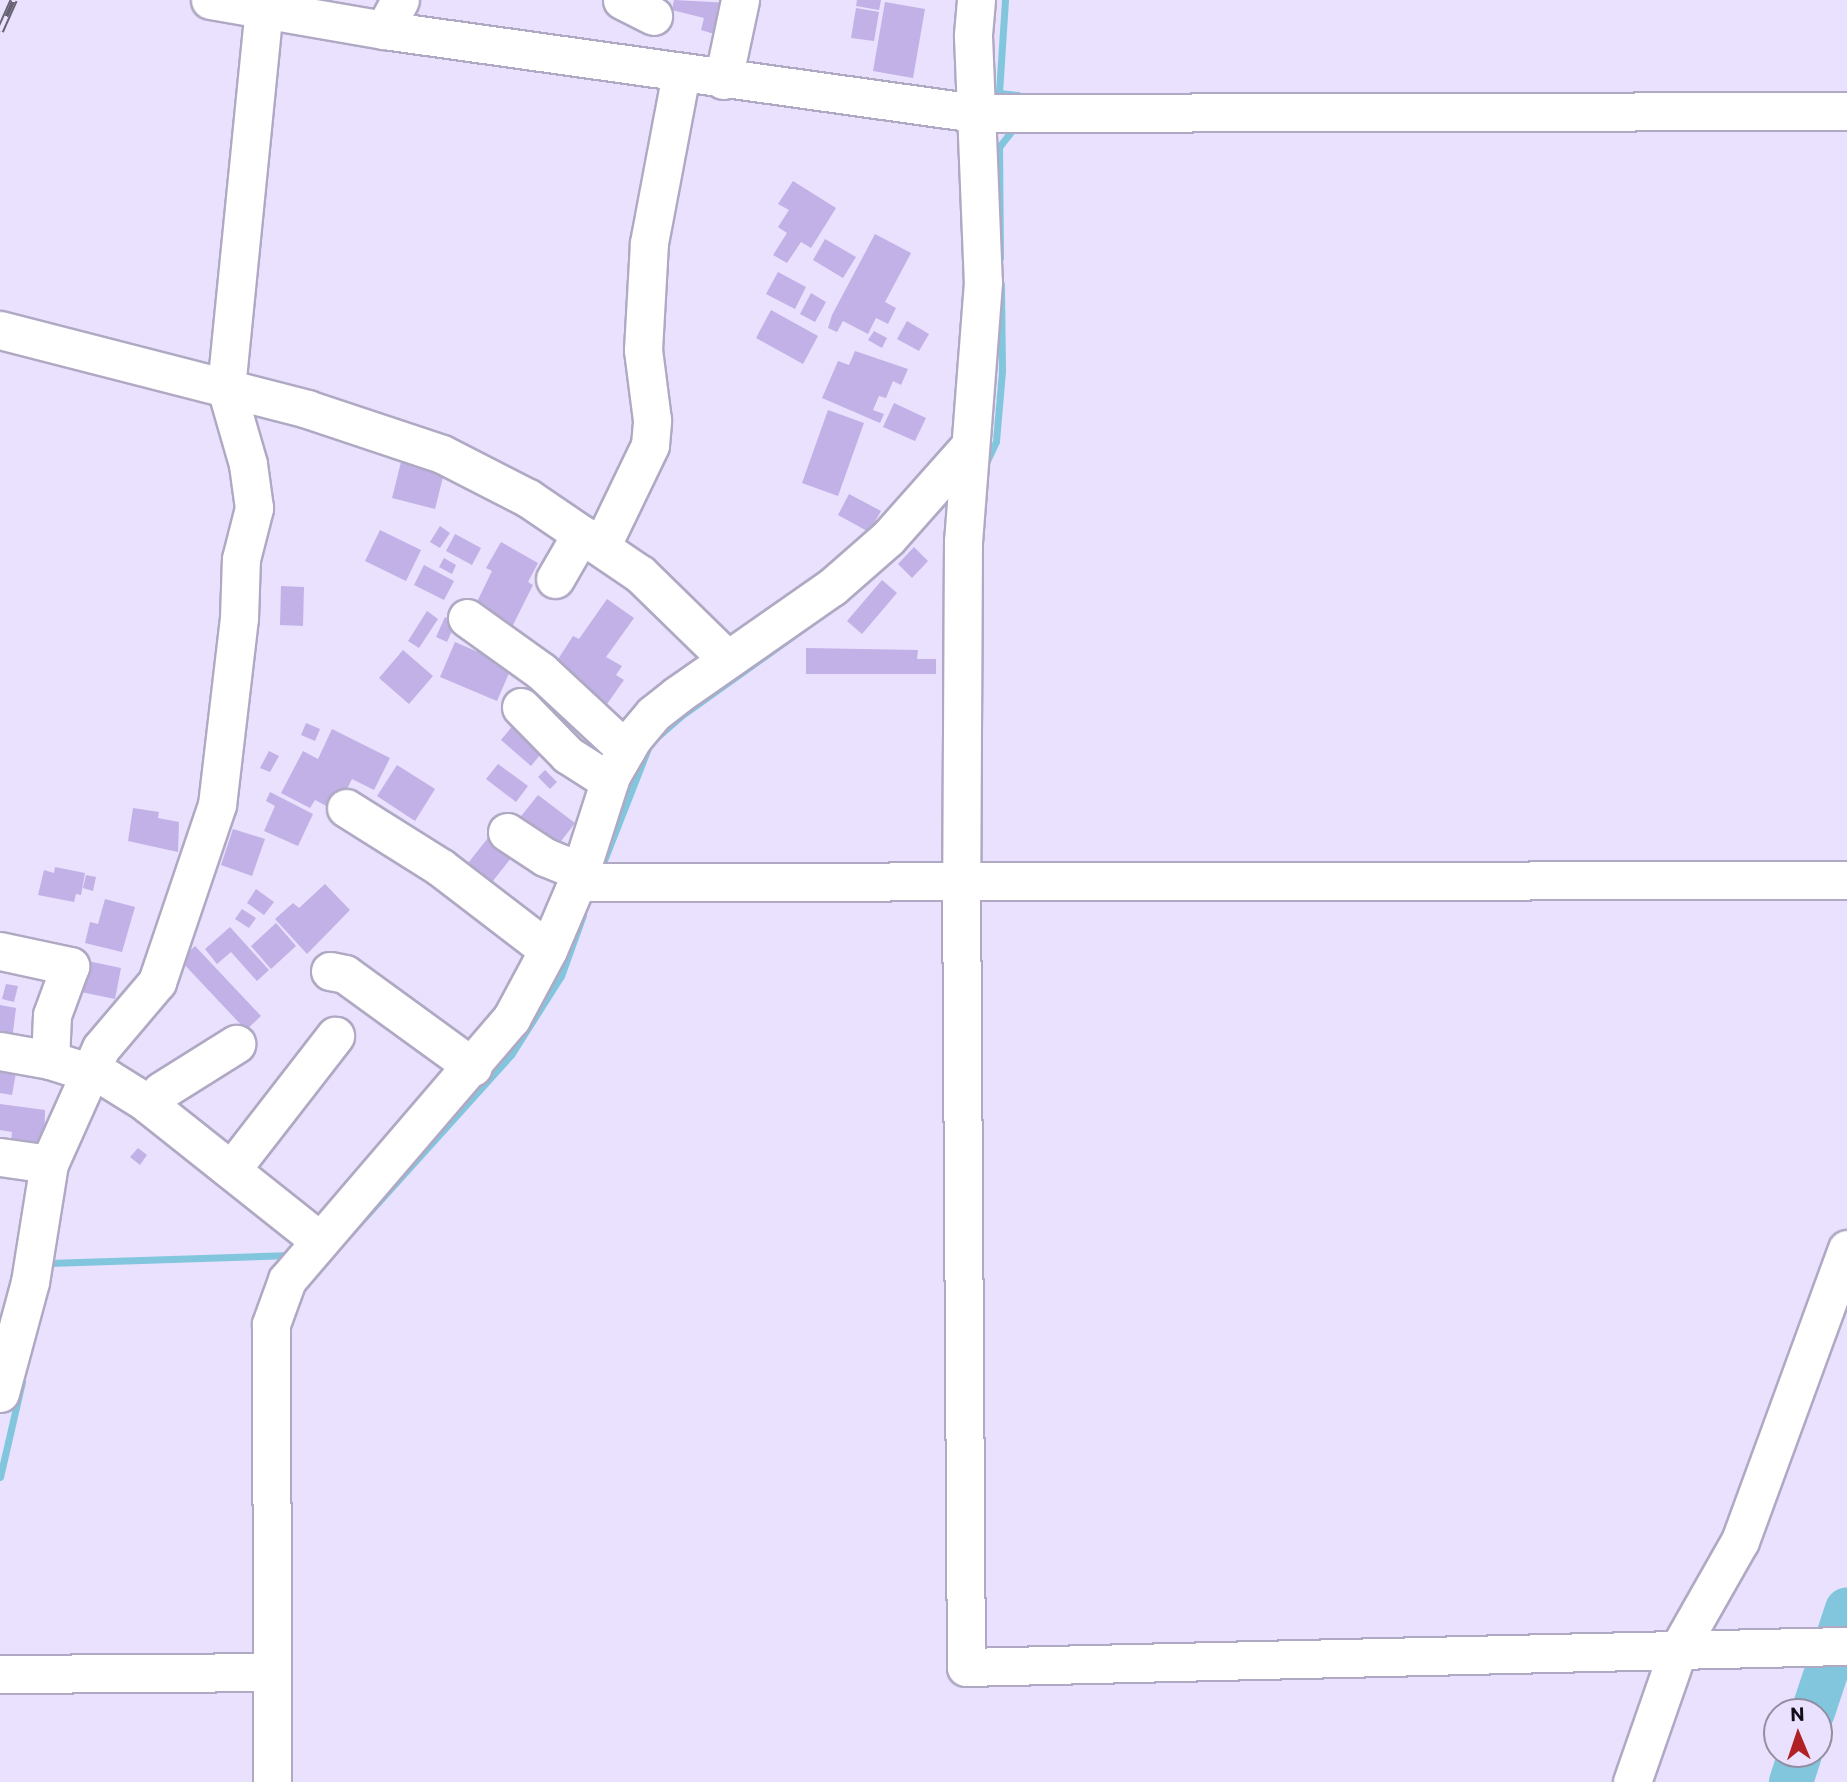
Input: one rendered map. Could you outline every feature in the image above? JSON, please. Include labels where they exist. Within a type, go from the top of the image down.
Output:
[{"type":"street","points":[[210,0],[264,9],[392,15],[681,73],[975,113],[1847,111]]},
{"type":"street","points":[[723,80],[740,0]]},
{"type":"street","points":[[976,0],[975,113],[983,282],[968,448],[961,880],[966,1667],[1847,1646]]},
{"type":"street","points":[[0,1393],[30,1282],[49,1164],[101,1048],[158,982],[217,806],[241,559],[254,508],[248,464],[226,388],[264,9]]},
{"type":"street","points":[[555,579],[591,541],[650,445],[652,421],[643,350],[649,243],[681,73]]},
{"type":"street","points":[[0,330],[381,430],[442,454],[528,498],[640,574],[727,659]]},
{"type":"street","points":[[272,1782],[271,1324],[288,1280],[316,1244],[473,1067],[511,1019],[548,950],[579,876],[618,766],[653,714],[832,587],[869,554],[968,448]]},
{"type":"street","points":[[467,618],[541,671],[618,766]]},
{"type":"street","points":[[521,708],[568,755],[618,766]]},
{"type":"street","points":[[346,808],[440,867],[548,950]]},
{"type":"street","points":[[507,832],[579,876],[961,880],[1847,880]]},
{"type":"street","points":[[0,951],[70,966],[51,1015],[50,1060]]},
{"type":"street","points":[[330,971],[345,974],[473,1067]]},
{"type":"street","points":[[231,1170],[335,1036]]},
{"type":"street","points":[[149,1105],[161,1091],[236,1044]]},
{"type":"street","points":[[0,1051],[50,1060],[91,1072],[149,1105],[231,1170],[316,1244]]},
{"type":"street","points":[[0,1157],[49,1164]]},
{"type":"street","points":[[1632,1782],[1740,1541],[1847,1249]]},
{"type":"street","points":[[0,1674],[272,1672]]},
{"type":"building","points":[[674,0],[730,3],[721,36],[701,30],[704,18],[672,10]]},
{"type":"building","points":[[857,0],[881,0],[879,10],[856,6]]},
{"type":"building","points":[[885,2],[925,9],[913,78],[873,71]]},
{"type":"building","points":[[856,8],[879,12],[874,41],[851,38]]},
{"type":"building","points":[[793,181],[836,208],[811,248],[801,242],[787,263],[773,255],[787,233],[778,227],[789,210],[778,204]]},
{"type":"building","points":[[875,234],[911,253],[885,302],[896,308],[888,324],[876,318],[868,334],[843,321],[837,332],[828,328],[832,315]]},
{"type":"building","points":[[825,239],[856,257],[843,278],[813,260]]},
{"type":"building","points":[[778,272],[806,287],[795,309],[766,294]]},
{"type":"building","points":[[811,293],[826,302],[815,322],[800,314]]},
{"type":"building","points":[[771,310],[818,336],[803,364],[756,338]]},
{"type":"building","points":[[907,321],[929,334],[919,351],[897,339]]},
{"type":"building","points":[[874,331],[887,338],[882,348],[868,340]]},
{"type":"building","points":[[855,351],[908,369],[901,385],[893,381],[886,398],[879,396],[873,410],[884,414],[880,423],[822,398],[838,361],[849,365]]},
{"type":"building","points":[[894,403],[926,418],[915,441],[883,427]]},
{"type":"building","points":[[828,410],[864,423],[838,496],[802,483]]},
{"type":"building","points":[[402,458],[445,469],[435,509],[392,498]]},
{"type":"building","points":[[849,494],[881,511],[869,532],[838,515]]},
{"type":"building","points":[[440,526],[450,533],[440,548],[430,542]]},
{"type":"building","points":[[380,530],[421,550],[406,581],[365,561]]},
{"type":"building","points":[[455,534],[481,548],[472,565],[446,551]]},
{"type":"building","points":[[501,542],[538,563],[528,582],[533,585],[511,629],[473,610],[492,571],[486,568]]},
{"type":"building","points":[[914,547],[928,561],[912,578],[898,564]]},
{"type":"building","points":[[444,558],[456,565],[452,574],[439,567]]},
{"type":"building","points":[[424,565],[454,581],[444,600],[414,585]]},
{"type":"building","points":[[882,580],[897,593],[862,634],[847,621]]},
{"type":"building","points":[[281,586],[304,587],[303,626],[280,625]]},
{"type":"building","points":[[607,599],[634,618],[606,657],[622,666],[616,675],[624,680],[607,704],[553,667],[573,636],[579,639]]},
{"type":"building","points":[[427,611],[438,619],[419,648],[408,641]]},
{"type":"building","points":[[445,617],[456,622],[447,642],[436,637]]},
{"type":"building","points":[[483,641],[512,666],[497,701],[440,677],[455,642],[478,652]]},
{"type":"building","points":[[806,648],[918,650],[917,659],[936,659],[936,674],[806,674]]},
{"type":"building","points":[[403,650],[433,676],[409,704],[379,678]]},
{"type":"building","points":[[518,719],[549,744],[531,766],[501,740]]},
{"type":"building","points":[[306,723],[320,729],[315,741],[301,735]]},
{"type":"building","points":[[332,729],[390,758],[374,790],[352,779],[336,811],[315,800],[310,808],[281,793],[303,751],[318,759]]},
{"type":"building","points":[[269,751],[279,756],[270,772],[260,768]]},
{"type":"building","points":[[498,764],[528,786],[516,802],[486,779]]},
{"type":"building","points":[[397,765],[435,789],[415,821],[377,796]]},
{"type":"building","points":[[545,770],[557,782],[550,789],[538,777]]},
{"type":"building","points":[[270,792],[313,814],[298,846],[264,831],[275,806],[266,801]]},
{"type":"building","points":[[538,795],[575,823],[555,849],[518,820]]},
{"type":"building","points":[[133,808],[159,812],[158,818],[179,822],[178,852],[128,841]]},
{"type":"building","points":[[233,829],[265,839],[252,876],[221,865]]},
{"type":"building","points":[[491,834],[515,853],[489,886],[465,867]]},
{"type":"building","points":[[55,867],[85,873],[81,895],[76,894],[74,902],[38,895],[44,870],[54,873]]},
{"type":"building","points":[[86,875],[96,877],[93,891],[83,888]]},
{"type":"building","points":[[325,884],[350,910],[307,954],[275,919],[293,903],[299,908]]},
{"type":"building","points":[[256,889],[274,902],[264,915],[247,903]]},
{"type":"building","points":[[105,899],[135,907],[122,952],[85,943],[90,922],[98,924]]},
{"type":"building","points":[[242,909],[256,918],[249,928],[235,919]]},
{"type":"building","points":[[276,923],[296,946],[271,969],[251,946]]},
{"type":"building","points":[[230,927],[269,970],[257,981],[231,952],[217,964],[205,949]]},
{"type":"building","points":[[195,946],[261,1016],[246,1030],[180,960]]},
{"type":"building","points":[[83,960],[121,968],[115,999],[76,991]]},
{"type":"building","points":[[6,984],[18,986],[14,1002],[2,999]]},
{"type":"building","points":[[0,1005],[16,1008],[12,1040],[0,1038]]},
{"type":"building","points":[[0,1064],[17,1067],[12,1095],[0,1093]]},
{"type":"building","points":[[0,1104],[45,1110],[44,1148],[11,1144],[12,1132],[0,1130]]},
{"type":"building","points":[[138,1148],[147,1155],[140,1165],[130,1157]]},
{"type":"waterway","points":[[1005,0],[999,93],[1018,95]]},
{"type":"waterway","points":[[1000,258],[999,147],[1016,125]]},
{"type":"waterway","points":[[985,465],[996,441],[1002,371],[1001,284]]},
{"type":"waterway","points":[[601,868],[650,743],[681,716],[825,613]]},
{"type":"waterway","points":[[346,1238],[511,1055],[561,976],[583,915]]},
{"type":"waterway","points":[[48,1268],[49,1263],[291,1255]]},
{"type":"waterway","points":[[0,1477],[22,1382]]},
{"type":"waterway","points":[[1818,1698],[1847,1609]]},
{"type":"waterway","points":[[1791,1782],[1796,1768]]},
{"type":"railway","points":[[0,31],[14,0]]}]
